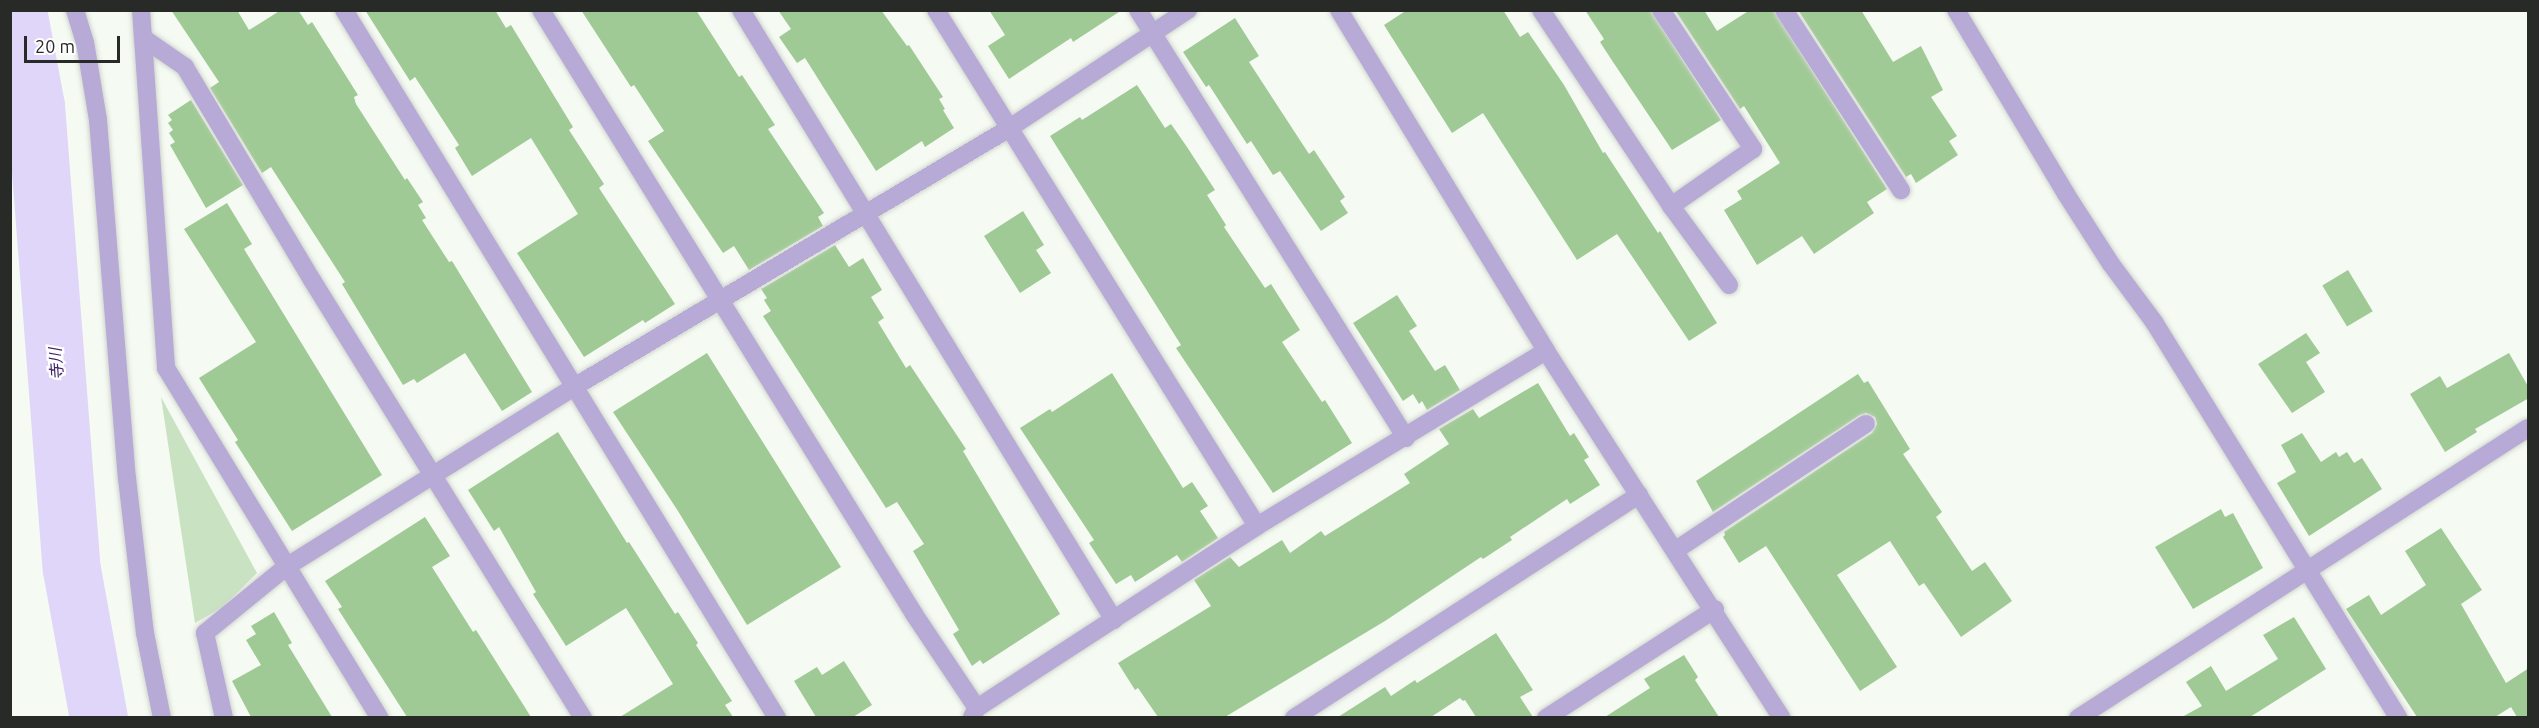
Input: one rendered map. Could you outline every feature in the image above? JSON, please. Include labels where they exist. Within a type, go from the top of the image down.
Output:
[{"type":"street","points":[[75,10],[85,42],[98,120],[127,478],[145,633],[162,717]]},
{"type":"street","points":[[141,10],[166,368],[380,717]]},
{"type":"street","points":[[344,10],[777,717]]},
{"type":"street","points":[[542,10],[974,712],[1257,526],[1406,438],[1546,351]]},
{"type":"street","points":[[741,10],[1114,620]]},
{"type":"street","points":[[936,10],[1257,526]]},
{"type":"street","points":[[1138,10],[1406,438]]},
{"type":"street","points":[[224,717],[205,633],[286,567],[574,387],[1008,129],[1188,10]]},
{"type":"street","points":[[1339,10],[1546,351],[1715,609],[1782,717]]},
{"type":"street","points":[[1541,10],[1671,206],[1729,285]]},
{"type":"street","points":[[1661,10],[1753,149],[1671,206]]},
{"type":"street","points":[[1784,10],[1901,190]]},
{"type":"street","points":[[1956,10],[2066,194],[2111,264],[2154,321],[2399,717]]},
{"type":"street","points":[[143,38],[185,67],[432,475],[583,717]]},
{"type":"street","points":[[1676,549],[1866,424]]},
{"type":"street","points":[[2078,717],[2529,428]]},
{"type":"street","points":[[1294,717],[1639,495]]},
{"type":"street","points":[[1546,717],[1715,609]]},
{"type":"green space","points":[[161,397],[257,573],[223,607],[195,623]]},
{"type":"building","points":[[171,10],[237,10],[249,30],[281,10],[298,10],[308,25],[312,22],[358,95],[354,97],[356,104],[405,180],[407,178],[423,202],[418,205],[426,218],[422,220],[449,262],[452,261],[532,392],[502,411],[465,353],[417,383],[414,379],[403,385],[342,284],[345,282],[271,167],[262,173],[210,88],[219,82]]},
{"type":"building","points":[[365,10],[495,10],[506,28],[511,25],[573,127],[569,130],[604,184],[599,188],[675,304],[645,323],[643,320],[584,357],[517,253],[578,214],[531,138],[472,176],[455,148],[459,145],[415,77],[410,81]]},
{"type":"building","points":[[581,10],[696,10],[739,77],[742,75],[775,125],[768,129],[824,213],[818,217],[823,226],[749,270],[734,246],[723,253],[648,141],[664,131],[634,85],[631,87]]},
{"type":"building","points":[[778,10],[881,10],[907,46],[909,45],[943,97],[939,99],[954,128],[925,147],[922,141],[876,171],[805,58],[797,63],[779,37],[791,29]]},
{"type":"building","points":[[989,10],[1122,10],[1073,42],[1071,38],[1009,79],[988,46],[1005,35]]},
{"type":"building","points":[[1407,10],[1503,10],[1520,37],[1528,32],[1564,85],[1603,153],[1605,152],[1658,233],[1660,231],[1717,323],[1689,341],[1617,234],[1577,260],[1483,113],[1452,133],[1384,25]]},
{"type":"building","points":[[1585,10],[1650,10],[1721,120],[1672,150],[1600,42],[1604,39]]},
{"type":"building","points":[[1675,10],[1704,10],[1717,31],[1750,10],[1773,10],[1887,189],[1867,202],[1874,213],[1814,254],[1802,236],[1757,265],[1724,210],[1742,199],[1737,191],[1780,163],[1744,106],[1740,109]]},
{"type":"building","points":[[1798,10],[1861,10],[1893,62],[1921,46],[1943,90],[1931,97],[1957,136],[1949,141],[1958,155],[1916,183],[1911,174],[1906,177]]},
{"type":"building","points":[[1235,18],[1259,56],[1249,62],[1309,154],[1314,150],[1345,197],[1340,201],[1348,213],[1321,231],[1280,171],[1273,175],[1251,141],[1247,144],[1209,85],[1206,87],[1183,52]]},
{"type":"building","points":[[1137,85],[1165,128],[1171,124],[1187,147],[1215,190],[1207,195],[1226,225],[1224,227],[1265,288],[1271,284],[1300,330],[1282,342],[1322,402],[1325,400],[1352,443],[1273,493],[1176,348],[1181,345],[1050,136],[1080,117],[1082,120]]},
{"type":"building","points":[[191,100],[243,185],[206,208],[170,145],[175,142],[169,133],[173,130],[168,123],[172,120],[168,115]]},
{"type":"building","points":[[227,203],[252,244],[244,249],[382,475],[292,531],[235,442],[238,440],[199,378],[256,342],[184,229]]},
{"type":"building","points":[[1023,211],[1044,245],[1036,250],[1051,273],[1020,293],[984,236]]},
{"type":"building","points":[[835,245],[849,267],[863,258],[882,290],[871,297],[884,318],[878,322],[906,368],[910,365],[966,449],[963,451],[1060,614],[983,664],[980,660],[972,666],[953,634],[959,630],[913,551],[924,544],[897,502],[886,508],[763,316],[771,311],[764,300],[767,298],[761,289]]},
{"type":"building","points":[[2348,270],[2373,311],[2347,327],[2322,285]]},
{"type":"building","points":[[1397,295],[1417,326],[1409,331],[1435,371],[1445,365],[1460,390],[1427,410],[1422,401],[1419,404],[1413,394],[1403,401],[1353,323]]},
{"type":"building","points":[[2306,333],[2320,353],[2306,362],[2325,392],[2292,413],[2258,364]]},
{"type":"building","points":[[707,353],[841,567],[747,625],[678,511],[613,412]]},
{"type":"building","points":[[2509,353],[2529,388],[2529,398],[2475,429],[2477,432],[2445,452],[2410,394],[2440,376],[2447,388]]},
{"type":"building","points":[[1112,373],[1183,488],[1192,482],[1208,506],[1200,511],[1218,538],[1182,562],[1177,555],[1135,582],[1131,575],[1116,584],[1089,543],[1094,540],[1020,428],[1050,409],[1052,412]]},
{"type":"building","points":[[1858,374],[1864,383],[1868,381],[1910,449],[1903,454],[1942,512],[1936,517],[1972,571],[1985,562],[2012,601],[1961,637],[1924,583],[1919,586],[1890,541],[1837,575],[1897,667],[1860,691],[1766,546],[1739,563],[1723,537],[1724,532],[1872,433],[1877,424],[1875,417],[1866,413],[1860,415],[1713,512],[1696,481]]},
{"type":"building","points":[[1538,383],[1570,436],[1574,433],[1589,457],[1584,460],[1600,485],[1570,504],[1567,499],[1510,537],[1512,540],[1483,559],[1481,557],[1385,621],[1225,717],[1158,717],[1138,688],[1135,690],[1118,663],[1211,606],[1194,580],[1230,557],[1239,567],[1282,540],[1290,553],[1321,531],[1325,536],[1410,483],[1404,474],[1449,444],[1439,429],[1473,409],[1479,418]]},
{"type":"building","points":[[558,432],[627,543],[629,542],[675,614],[678,612],[698,643],[696,645],[732,701],[725,705],[733,717],[620,717],[673,684],[626,608],[566,646],[533,594],[536,592],[499,527],[494,531],[468,490]]},
{"type":"building","points":[[2302,433],[2321,462],[2336,452],[2339,457],[2347,452],[2354,463],[2362,458],[2382,489],[2309,536],[2277,483],[2296,472],[2281,445]]},
{"type":"building","points":[[2221,509],[2225,517],[2233,513],[2263,568],[2193,609],[2155,547]]},
{"type":"building","points":[[425,517],[450,556],[432,567],[473,632],[476,630],[531,717],[407,717],[338,609],[342,607],[325,581]]},
{"type":"building","points":[[2441,528],[2482,590],[2461,604],[2506,683],[2529,668],[2529,717],[2517,717],[2511,707],[2495,717],[2417,717],[2346,609],[2369,595],[2381,615],[2426,585],[2405,551]]},
{"type":"building","points":[[274,612],[292,643],[288,645],[332,717],[251,717],[232,681],[261,665],[246,640],[256,634],[251,626]]},
{"type":"building","points":[[2294,617],[2326,669],[2250,717],[2182,717],[2202,706],[2186,682],[2211,666],[2226,691],[2278,659],[2263,635]]},
{"type":"building","points":[[1496,633],[1533,690],[1520,697],[1533,717],[1476,717],[1465,700],[1460,698],[1431,717],[1338,717],[1385,687],[1391,696],[1415,680],[1417,683]]},
{"type":"building","points":[[1684,655],[1698,677],[1695,680],[1719,717],[1605,717],[1650,688],[1644,679]]},
{"type":"building","points":[[844,661],[872,705],[853,717],[816,717],[794,681],[817,667],[822,675]]},
{"type":"waterway","name":"寺川","points":[[18,10],[36,106],[72,570],[99,718]]}]
